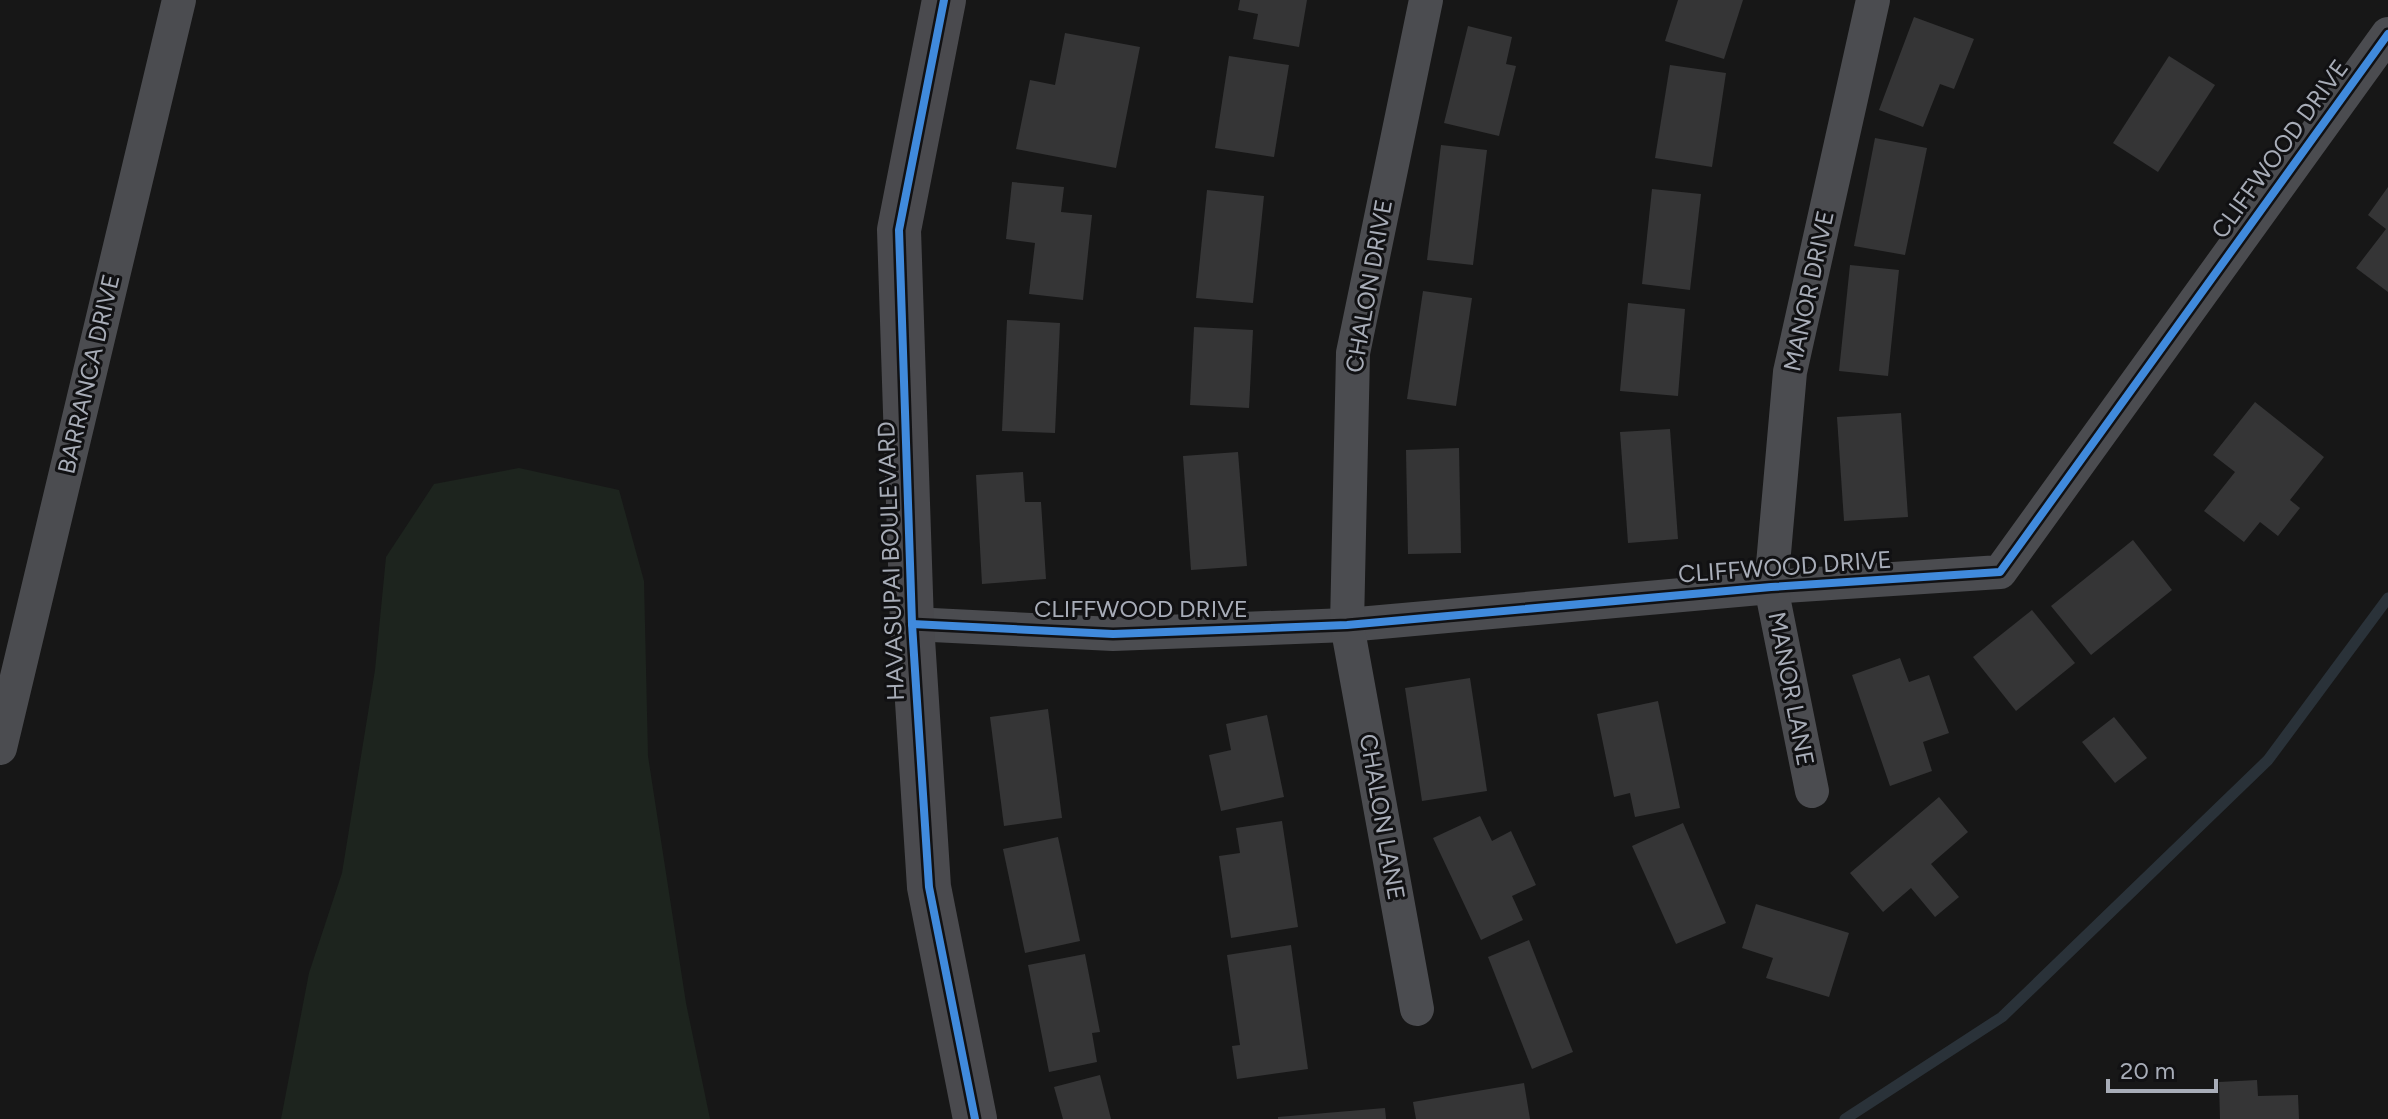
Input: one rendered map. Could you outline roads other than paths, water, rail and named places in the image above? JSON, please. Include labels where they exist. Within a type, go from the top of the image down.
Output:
[{"type":"street","name":"BARRANCA DRIVE","points":[[0,748],[179,0]]},
{"type":"street","name":"HAVASUPAI BOULEVARD","points":[[944,0],[899,230],[912,624],[929,887],[975,1119]]},
{"type":"street","name":"CHALON DRIVE","points":[[1347,625],[1353,353],[1426,0]]},
{"type":"street","name":"MANOR DRIVE","points":[[1771,587],[1790,372],[1873,0]]},
{"type":"street","name":"CLIFFWOOD DRIVE","points":[[912,624],[1113,634],[1347,625],[1771,587],[2000,572],[2382,55]]},
{"type":"street","name":"MANOR LANE","points":[[1771,587],[1812,791]]},
{"type":"street","name":"CHALON LANE","points":[[1347,625],[1417,1009]]},
{"type":"waterway","points":[[1845,1119],[2002,1017],[2268,760],[2388,598]]}]
